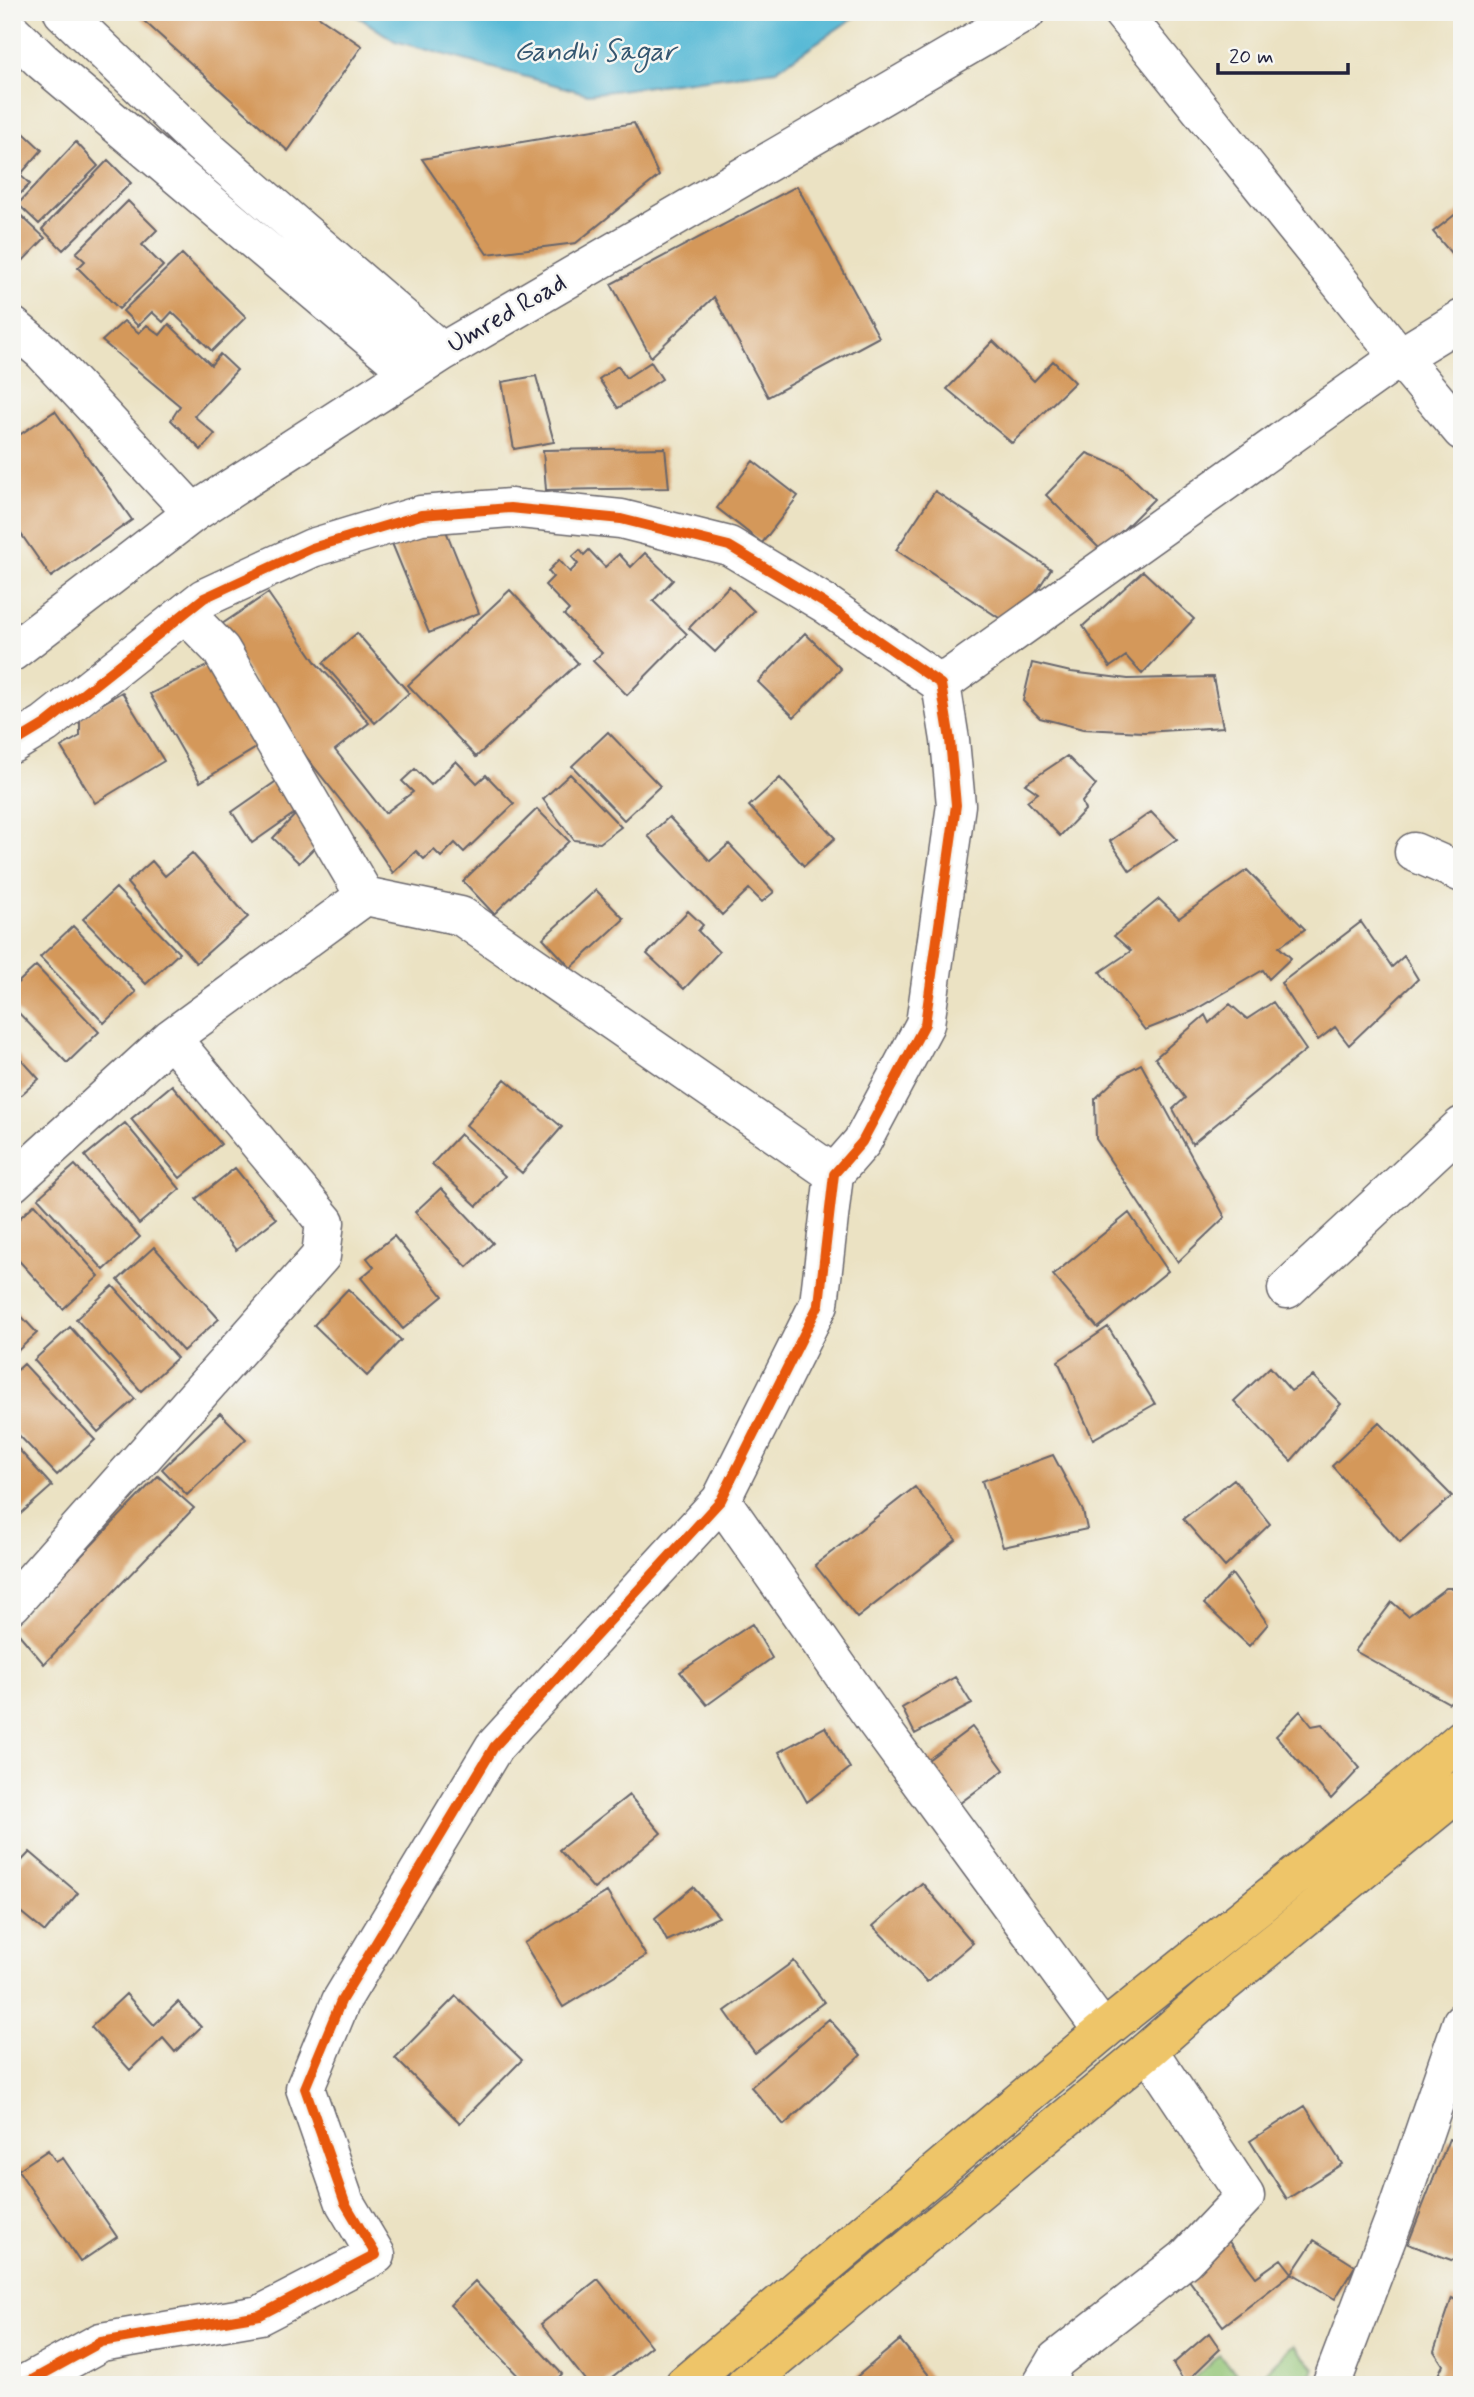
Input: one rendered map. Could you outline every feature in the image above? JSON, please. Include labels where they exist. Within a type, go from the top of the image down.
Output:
[{"type":"main road","points":[[684,2385],[1103,2031],[1462,1739]]},
{"type":"main road","points":[[745,2385],[1148,2050],[1223,1984],[1462,1789]]},
{"type":"street","points":[[63,12],[200,143],[442,352]]},
{"type":"street","name":"Umred Road","points":[[12,652],[192,513],[410,372],[1026,12]]},
{"type":"street","points":[[1122,12],[1462,430]]},
{"type":"street","points":[[12,32],[42,61],[410,372]]},
{"type":"street","points":[[942,684],[1400,357],[1462,319]]},
{"type":"street","points":[[12,326],[43,352],[192,513]]},
{"type":"street","points":[[12,744],[45,724],[204,598],[312,548],[421,515],[510,508],[621,519],[729,546],[824,603],[942,684],[956,805],[925,1024],[862,1142],[834,1174],[820,1304],[721,1500],[494,1747],[341,2001],[305,2088],[345,2203],[376,2255],[260,2315],[101,2342],[23,2385]]},
{"type":"street","points":[[185,613],[221,650],[365,896]]},
{"type":"street","points":[[1413,852],[1462,873]]},
{"type":"street","points":[[12,1183],[170,1038],[365,896],[461,916],[834,1174]]},
{"type":"street","points":[[12,1604],[321,1256],[325,1222],[170,1038]]},
{"type":"street","points":[[1287,1289],[1462,1126]]},
{"type":"street","points":[[721,1500],[875,1720],[1103,2031]]},
{"type":"street","points":[[1331,2385],[1395,2217],[1462,2022]]},
{"type":"street","points":[[1041,2385],[1056,2360],[1185,2259],[1245,2196],[1148,2050]]},
{"type":"green space","points":[[1294,2345],[1315,2368],[1307,2385],[1187,2385],[1219,2355],[1240,2376],[1261,2376]]},
{"type":"water","name":"Gandhi Sagar","points":[[351,12],[862,12],[776,70],[588,94],[395,41]]},
{"type":"building","points":[[134,12],[312,12],[362,46],[288,151]]},
{"type":"building","points":[[12,122],[42,150],[20,175],[30,184],[12,202]]},
{"type":"building","points":[[634,123],[659,176],[576,243],[487,254],[422,159]]},
{"type":"building","points":[[76,142],[98,166],[39,224],[18,204]]},
{"type":"building","points":[[108,160],[131,183],[63,250],[42,229]]},
{"type":"building","points":[[797,186],[879,337],[768,397],[714,297],[651,357],[611,284]]},
{"type":"building","points":[[128,201],[157,230],[142,245],[163,266],[119,309],[78,268],[85,261],[76,253]]},
{"type":"building","points":[[12,207],[45,238],[12,272]]},
{"type":"building","points":[[1462,209],[1462,266],[1433,232]]},
{"type":"building","points":[[182,254],[246,317],[212,351],[172,312],[163,322],[152,312],[138,326],[123,311]]},
{"type":"building","points":[[124,321],[139,333],[147,325],[160,335],[169,324],[211,365],[220,354],[237,370],[194,416],[215,434],[201,450],[171,420],[180,406],[102,341]]},
{"type":"building","points":[[993,341],[1034,381],[1053,361],[1075,382],[1012,443],[947,389]]},
{"type":"building","points":[[651,362],[662,379],[618,408],[599,379],[618,366],[626,378]]},
{"type":"building","points":[[536,376],[554,442],[514,449],[502,382]]},
{"type":"building","points":[[55,411],[132,520],[51,577],[12,521],[12,440]]},
{"type":"building","points":[[665,448],[669,488],[546,490],[543,450]]},
{"type":"building","points":[[1087,453],[1123,468],[1154,499],[1102,551],[1046,495]]},
{"type":"building","points":[[753,461],[798,496],[762,543],[717,508]]},
{"type":"building","points":[[935,491],[1051,569],[1013,627],[896,550]]},
{"type":"building","points":[[440,516],[479,613],[429,633],[389,536]]},
{"type":"building","points":[[580,550],[584,555],[589,550],[605,567],[619,554],[631,567],[645,553],[673,580],[653,601],[687,634],[627,695],[593,661],[602,653],[564,615],[569,610],[545,585],[553,577],[548,571],[559,560],[570,572],[578,564],[572,557]]},
{"type":"building","points":[[1143,571],[1194,619],[1142,674],[1126,656],[1110,667],[1083,626]]},
{"type":"building","points":[[729,586],[754,611],[715,652],[689,628]]},
{"type":"building","points":[[510,590],[578,663],[476,757],[408,685]]},
{"type":"building","points":[[268,593],[317,664],[369,723],[335,750],[385,813],[413,792],[402,781],[415,769],[431,785],[456,761],[477,783],[486,775],[514,804],[464,852],[455,843],[441,857],[434,850],[424,859],[416,851],[393,873],[364,830],[288,734],[219,626]]},
{"type":"building","points":[[357,633],[409,693],[375,723],[323,663]]},
{"type":"building","points":[[805,633],[841,669],[794,717],[758,682]]},
{"type":"building","points":[[221,659],[266,742],[200,782],[150,694]]},
{"type":"building","points":[[1032,663],[1071,672],[1128,679],[1213,677],[1223,727],[1144,732],[1083,729],[1040,718],[1023,701]]},
{"type":"building","points":[[122,692],[164,761],[95,803],[61,747],[80,736],[80,717]]},
{"type":"building","points":[[608,732],[660,786],[624,820],[572,766]]},
{"type":"building","points":[[1067,756],[1096,785],[1082,802],[1085,810],[1060,836],[1027,801],[1038,793],[1025,784]]},
{"type":"building","points":[[570,774],[621,827],[600,843],[574,840],[543,799]]},
{"type":"building","points":[[281,778],[302,808],[252,843],[232,812]]},
{"type":"building","points":[[780,778],[835,838],[804,866],[749,806]]},
{"type":"building","points":[[537,809],[569,841],[494,914],[463,881]]},
{"type":"building","points":[[298,812],[324,838],[299,863],[273,838]]},
{"type":"building","points":[[1151,812],[1177,839],[1130,871],[1110,841]]},
{"type":"building","points":[[669,817],[710,861],[729,844],[774,892],[762,902],[749,889],[722,915],[648,836]]},
{"type":"building","points":[[192,853],[248,917],[196,963],[127,883],[152,861],[165,876]]},
{"type":"building","points":[[1247,870],[1305,929],[1279,947],[1291,958],[1269,979],[1263,970],[1193,1011],[1145,1030],[1100,972],[1131,951],[1114,936],[1159,899],[1179,918]]},
{"type":"building","points":[[116,888],[179,953],[146,984],[83,919]]},
{"type":"building","points":[[596,890],[624,919],[571,968],[543,938]]},
{"type":"building","points":[[688,911],[703,925],[698,931],[719,952],[684,989],[647,954]]},
{"type":"building","points":[[1361,922],[1392,967],[1404,956],[1418,979],[1349,1045],[1335,1027],[1318,1040],[1281,983]]},
{"type":"building","points":[[73,926],[136,992],[104,1023],[40,957]]},
{"type":"building","points":[[36,966],[99,1032],[67,1063],[12,1006],[12,988]]},
{"type":"building","points":[[1273,1002],[1306,1050],[1192,1144],[1173,1109],[1185,1098],[1155,1058],[1205,1015],[1209,1023],[1230,1004],[1247,1019]]},
{"type":"building","points":[[12,1049],[39,1079],[14,1101],[12,1100]]},
{"type":"building","points":[[1141,1064],[1225,1217],[1178,1262],[1096,1139],[1095,1099],[1120,1075]]},
{"type":"building","points":[[505,1079],[562,1127],[522,1173],[466,1125]]},
{"type":"building","points":[[172,1085],[221,1144],[180,1178],[131,1119]]},
{"type":"building","points":[[125,1123],[180,1189],[139,1224],[85,1156]]},
{"type":"building","points":[[460,1134],[505,1176],[477,1206],[432,1164]]},
{"type":"building","points":[[75,1165],[140,1237],[104,1270],[38,1198]]},
{"type":"building","points":[[235,1168],[276,1219],[236,1250],[196,1199]]},
{"type":"building","points":[[441,1188],[493,1243],[467,1267],[415,1212]]},
{"type":"building","points":[[35,1204],[99,1276],[63,1309],[12,1253],[12,1225]]},
{"type":"building","points":[[1129,1213],[1168,1271],[1098,1328],[1053,1275]]},
{"type":"building","points":[[394,1236],[443,1296],[403,1329],[361,1278],[374,1267],[367,1258]]},
{"type":"building","points":[[154,1247],[219,1319],[183,1351],[118,1280]]},
{"type":"building","points":[[113,1286],[177,1358],[141,1391],[76,1319]]},
{"type":"building","points":[[348,1289],[401,1340],[367,1376],[314,1325]]},
{"type":"building","points":[[12,1306],[37,1333],[12,1356]]},
{"type":"building","points":[[70,1327],[135,1399],[98,1432],[34,1360]]},
{"type":"building","points":[[1108,1327],[1155,1404],[1093,1439],[1058,1361]]},
{"type":"building","points":[[24,1364],[95,1440],[57,1475],[12,1428],[12,1375]]},
{"type":"building","points":[[1270,1367],[1291,1391],[1313,1376],[1341,1404],[1291,1461],[1234,1401]]},
{"type":"building","points":[[220,1413],[246,1439],[187,1495],[162,1469]]},
{"type":"building","points":[[1379,1422],[1452,1496],[1400,1542],[1332,1466]]},
{"type":"building","points":[[12,1442],[52,1486],[15,1519],[12,1515]]},
{"type":"building","points":[[1053,1455],[1083,1511],[1087,1529],[1003,1547],[982,1481]]},
{"type":"building","points":[[158,1476],[194,1508],[44,1664],[13,1627]]},
{"type":"building","points":[[1234,1479],[1270,1524],[1225,1567],[1183,1519]]},
{"type":"building","points":[[915,1487],[956,1540],[857,1618],[815,1565]]},
{"type":"building","points":[[1232,1574],[1268,1624],[1249,1646],[1204,1604]]},
{"type":"building","points":[[1446,1588],[1462,1588],[1462,1692],[1449,1703],[1355,1651],[1392,1602],[1408,1616]]},
{"type":"building","points":[[752,1624],[772,1658],[707,1705],[680,1672]]},
{"type":"building","points":[[955,1677],[972,1704],[915,1734],[902,1708]]},
{"type":"building","points":[[1300,1711],[1312,1726],[1322,1724],[1360,1768],[1331,1799],[1276,1736]]},
{"type":"building","points":[[825,1727],[850,1768],[807,1802],[779,1752]]},
{"type":"building","points":[[972,1727],[1004,1770],[956,1806],[924,1763]]},
{"type":"building","points":[[629,1795],[661,1833],[594,1889],[559,1850]]},
{"type":"building","points":[[30,1852],[78,1893],[45,1932],[12,1905],[12,1871]]},
{"type":"building","points":[[922,1883],[973,1943],[927,1982],[873,1926]]},
{"type":"building","points":[[693,1887],[719,1917],[667,1941],[655,1918]]},
{"type":"building","points":[[607,1892],[646,1956],[563,2007],[524,1943]]},
{"type":"building","points":[[794,1961],[824,2002],[755,2053],[725,2011]]},
{"type":"building","points":[[126,1994],[154,2025],[178,2002],[201,2027],[175,2052],[163,2038],[130,2070],[91,2027]]},
{"type":"building","points":[[456,1996],[522,2060],[460,2123],[395,2058]]},
{"type":"building","points":[[829,2019],[861,2055],[784,2125],[751,2087]]},
{"type":"building","points":[[1305,2106],[1342,2164],[1287,2199],[1250,2141]]},
{"type":"building","points":[[1449,2139],[1462,2144],[1462,2264],[1408,2244]]},
{"type":"building","points":[[48,2150],[56,2162],[63,2158],[117,2237],[80,2262],[18,2170]]},
{"type":"building","points":[[1227,2239],[1256,2277],[1281,2259],[1292,2273],[1223,2326],[1183,2272]]},
{"type":"building","points":[[1314,2240],[1355,2266],[1335,2299],[1292,2273]]},
{"type":"building","points":[[598,2279],[651,2346],[602,2385],[589,2385],[541,2324]]},
{"type":"building","points":[[475,2281],[562,2374],[551,2385],[527,2385],[450,2305]]},
{"type":"building","points":[[1452,2298],[1462,2303],[1462,2385],[1433,2385],[1443,2365],[1434,2351]]},
{"type":"building","points":[[1209,2333],[1220,2349],[1185,2383],[1173,2364]]},
{"type":"building","points":[[900,2340],[937,2385],[847,2385]]},
{"type":"cycle path","points":[[12,744],[45,724],[204,598],[312,548],[421,515],[510,508],[621,519],[729,546],[824,603],[941,684],[956,805],[925,1024],[862,1142],[834,1174],[819,1304],[721,1500],[494,1747],[341,2001],[305,2088],[345,2203],[376,2255],[260,2315],[101,2342],[23,2385]]}]
